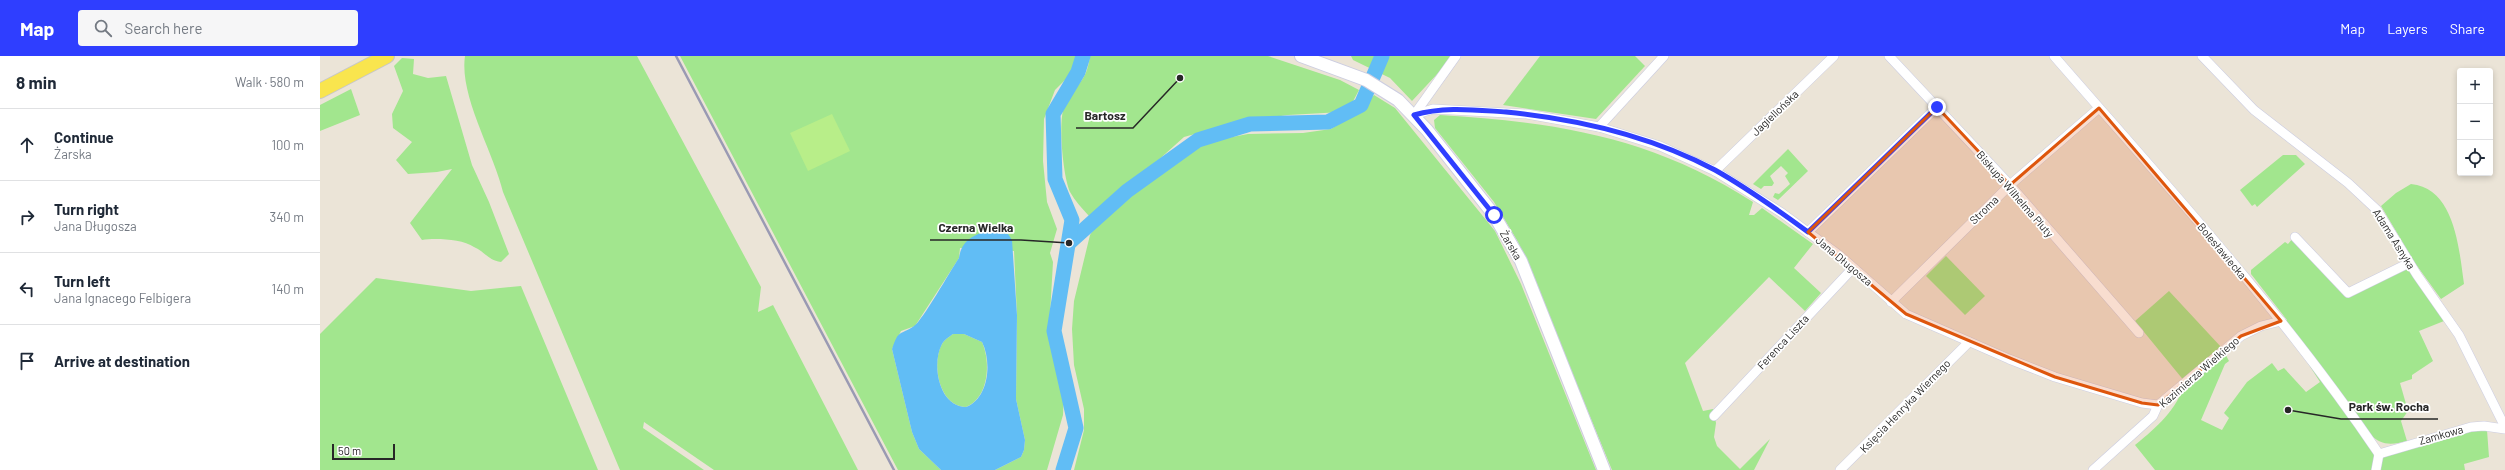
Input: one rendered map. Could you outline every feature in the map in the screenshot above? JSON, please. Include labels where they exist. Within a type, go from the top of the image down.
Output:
[{"type":"main road","points":[[320,91],[387,56]]},
{"type":"street","name":"Żarska","points":[[1301,56],[1351,74],[1381,88],[1414,115],[1494,215],[1521,261],[1604,470]]},
{"type":"street","points":[[1414,115],[1456,56]]},
{"type":"street","points":[[1599,127],[1664,56]]},
{"type":"street","name":"Jagiellońska","points":[[1715,171],[1834,56]]},
{"type":"street","name":"Biskupa Wilhelma Pluty","points":[[1890,56],[2010,185],[2139,334]]},
{"type":"street","name":"Bolesławiecka","points":[[2054,56],[2280,321],[2315,364],[2379,454]]},
{"type":"street","name":"Adama Asnyka","points":[[2202,56],[2254,110],[2371,202],[2459,335],[2505,428]]},
{"type":"street","points":[[1808,232],[1937,107]]},
{"type":"street","name":"Stroma","points":[[1891,302],[2010,185],[2099,108]]},
{"type":"street","name":"Jana Długosza","points":[[1414,115],[1433,109],[1478,110],[1534,115],[1599,127],[1660,146],[1715,171],[1808,232],[1853,268],[1906,314],[1969,342],[2055,377],[2142,403],[2158,405]]},
{"type":"street","points":[[2295,237],[2348,293],[2410,263]]},
{"type":"street","name":"Ferenca Liszta","points":[[1714,416],[1853,268]]},
{"type":"street","name":"Kazimierza Wielkiego","points":[[2093,470],[2153,416],[2158,405],[2241,336],[2261,326],[2280,321]]},
{"type":"street","name":"Księcia Henryka Wiernego","points":[[1840,470],[1969,342]]},
{"type":"street","name":"Zamkowa","points":[[2379,454],[2471,427],[2484,426],[2505,428]]},
{"type":"street","points":[[2376,470],[2379,454]]},
{"type":"highlighted area","points":[[1937,107],[2010,185],[2099,108],[2281,321],[2241,336],[2158,405],[2142,403],[2055,377],[1906,314],[1808,232]]},
{"type":"green space","points":[[465,56],[637,56],[761,287],[758,312],[773,305],[858,470],[714,470],[644,422],[643,428],[704,470],[620,470],[503,192],[467,89]]},
{"type":"green space","points":[[680,56],[1076,56],[1073,72],[1055,90],[1044,119],[1043,161],[1047,202],[1057,229],[1050,253],[1053,262],[1049,332],[1064,393],[1063,415],[1047,470],[995,470],[1021,457],[1024,450],[1025,440],[1016,399],[1017,315],[1014,251],[960,248],[959,258],[915,326],[901,331],[892,349],[912,432],[919,449],[941,470],[898,470]]},
{"type":"green space","points":[[1090,56],[1268,56],[1340,80],[1359,90],[1350,107],[1342,112],[1288,115],[1238,122],[1184,137],[1125,190],[1089,216],[1074,198],[1067,184],[1063,162],[1061,125],[1064,107],[1086,73]]},
{"type":"green space","points":[[1351,56],[1454,56],[1412,101],[1390,78],[1353,60]]},
{"type":"green space","points":[[1540,56],[1635,56],[1645,66],[1596,119],[1503,105]]},
{"type":"green space","points":[[402,58],[414,59],[413,74],[428,78],[446,76],[472,165],[489,202],[509,254],[501,262],[493,260],[478,249],[463,242],[441,239],[422,240],[410,223],[452,169],[437,172],[408,174],[396,160],[412,142],[393,128],[392,114],[403,91],[394,66]]},
{"type":"green space","points":[[351,89],[360,115],[320,131],[320,105]]},
{"type":"green space","points":[[1374,95],[1395,108],[1495,231],[1521,284],[1596,470],[1074,470],[1084,430],[1084,409],[1074,365],[1072,329],[1074,301],[1090,235],[1100,220],[1128,195],[1189,149],[1206,142],[1248,134],[1303,133],[1331,129],[1361,110]]},
{"type":"green space","points":[[832,114],[850,151],[808,171],[790,133]]},
{"type":"green space","points":[[1440,115],[1524,122],[1564,128],[1640,148],[1678,162],[1715,180],[1753,202],[1749,215],[1754,215],[1762,208],[1813,244],[1794,268],[1821,293],[1805,311],[1769,277],[1685,363],[1703,411],[1713,409],[1716,423],[1714,437],[1717,446],[1740,469],[1770,439],[1754,470],[1612,470],[1518,242],[1494,202],[1435,128],[1434,120]]},
{"type":"green space","points":[[1788,149],[1808,171],[1778,200],[1773,197],[1775,193],[1779,194],[1790,184],[1785,176],[1788,173],[1781,166],[1770,176],[1774,183],[1772,186],[1764,186],[1761,189],[1753,184]]},
{"type":"green space","points":[[2283,155],[2296,155],[2305,164],[2257,207],[2255,204],[2252,206],[2240,190]]},
{"type":"green space","points":[[2411,184],[2426,188],[2437,196],[2446,208],[2457,238],[2464,284],[2441,299],[2415,263],[2381,206],[2396,193]]},
{"type":"green space","points":[[2293,238],[2343,292],[2408,267],[2444,321],[2419,331],[2433,361],[2412,375],[2412,379],[2400,383],[2408,411],[2401,421],[2407,441],[2387,444],[2378,441],[2370,434],[2380,455],[2474,429],[2487,430],[2489,457],[2464,464],[2465,470],[2155,470],[2135,445],[2151,432],[2165,417],[2177,401],[2185,382],[2135,321],[2169,291],[2222,348],[2229,361],[2225,364],[2201,420],[2222,430],[2229,418],[2224,413],[2247,382],[2272,363],[2278,371],[2284,368],[2306,392],[2320,382],[2282,323],[2287,320],[2251,274],[2251,270],[2285,242],[2288,244]]},
{"type":"green space","points":[[1946,256],[1985,296],[1965,315],[1926,276]]},
{"type":"green space","points":[[376,278],[471,291],[521,286],[598,470],[320,470],[320,334]]},
{"type":"green space","points":[[953,334],[964,334],[982,342],[987,359],[984,388],[974,402],[966,407],[957,405],[949,400],[940,383],[938,372],[937,362],[942,344]]},
{"type":"water","points":[[986,231],[1008,234],[1012,240],[1017,315],[1016,399],[1025,440],[1024,450],[1021,457],[995,470],[941,470],[919,449],[912,432],[892,349],[898,335],[914,326],[924,315],[959,258],[964,244],[971,238]],"holes":[[[953,334],[964,334],[982,342],[987,359],[984,388],[980,396],[966,407],[957,405],[949,400],[940,383],[937,362],[939,352],[944,341]]]},
{"type":"waterway","points":[[1063,470],[1076,428],[1054,331],[1072,220],[1055,179],[1053,114],[1078,72],[1083,56]]},
{"type":"waterway","points":[[1069,243],[1127,191],[1198,140],[1250,124],[1328,122],[1361,105],[1382,56]]},
{"type":"railway","points":[[676,56],[894,470]]},
{"type":"place","name":"Bartosz","points":[[1180,78]]},
{"type":"place","name":"Czerna Wielka","points":[[1069,243]]},
{"type":"place","name":"Park św. Rocha","points":[[2288,410]]},
{"type":"route","points":[[1494,215],[1428,130],[1414,115],[1433,109],[1478,110],[1526,114],[1582,123],[1632,136],[1677,153],[1715,171],[1782,213],[1808,232],[1937,107]]}]
